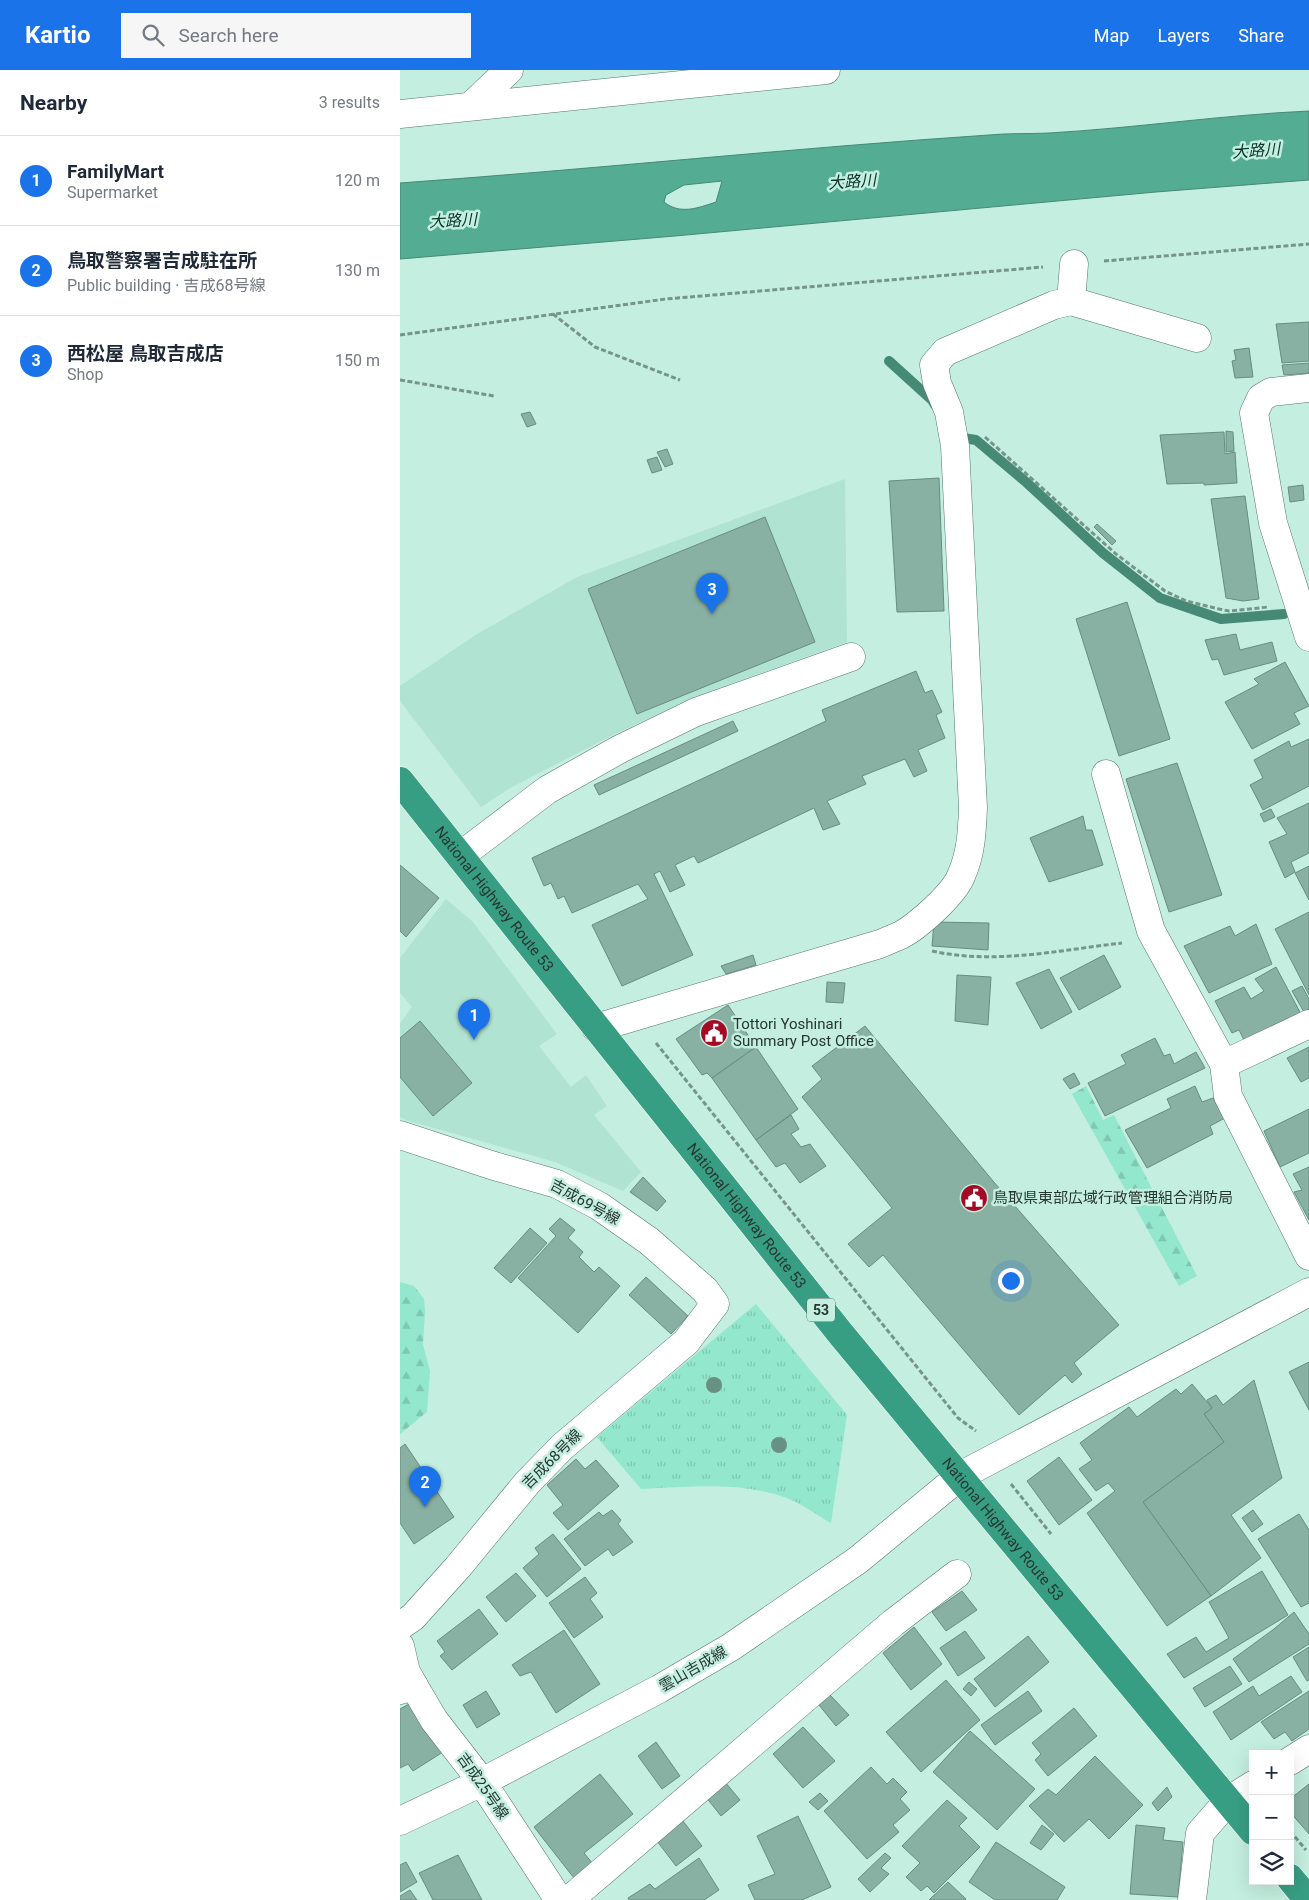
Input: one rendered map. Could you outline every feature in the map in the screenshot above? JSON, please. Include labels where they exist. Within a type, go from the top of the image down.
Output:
[{"type":"highway","name":"National Highway Route 53","points":[[400,781],[840,1333],[1249,1827]]},
{"type":"highway","points":[[1294,1883],[1308,1900]]},
{"type":"street","points":[[471,106],[509,70]]},
{"type":"street","points":[[400,114],[826,70]]},
{"type":"street","points":[[1071,301],[1074,264]]},
{"type":"street","points":[[596,1028],[887,941],[902,934],[944,900],[961,878],[972,838],[974,808],[955,446],[949,412],[937,384],[934,365],[945,352],[1054,305],[1071,301],[1197,338]]},
{"type":"street","points":[[1309,388],[1271,392],[1261,398],[1254,413],[1274,523],[1309,637]]},
{"type":"street","points":[[460,856],[547,790],[620,749],[696,712],[851,657]]},
{"type":"street","points":[[1106,774],[1155,939],[1224,1064],[1228,1096],[1309,1256]]},
{"type":"street","points":[[1224,1064],[1309,1024]]},
{"type":"street","name":"吉成69号線","points":[[400,1135],[491,1165],[557,1184],[591,1202],[649,1241],[699,1284],[715,1304]]},
{"type":"street","name":"雲山吉成線","points":[[400,1821],[482,1782],[659,1689],[731,1647],[858,1560],[960,1476],[1309,1292]]},
{"type":"street","name":"吉成68号線","points":[[400,1626],[413,1617],[458,1567],[527,1483],[556,1453],[632,1386],[686,1342],[715,1304]]},
{"type":"street","points":[[569,1900],[886,1630],[956,1574]]},
{"type":"street","name":"吉成25号線","points":[[400,1646],[406,1672],[407,1688],[482,1782],[560,1900]]},
{"type":"street","points":[[1294,1758],[1309,1749]]},
{"type":"street","points":[[1192,1900],[1200,1833],[1228,1801],[1249,1787]]},
{"type":"path","points":[[400,335],[666,298],[1309,244]]},
{"type":"path","points":[[552,314],[595,347],[680,380]]},
{"type":"path","points":[[400,380],[494,396]]},
{"type":"path","points":[[951,425],[974,431],[988,438],[1116,554],[1165,591],[1186,601],[1229,610],[1297,602]]},
{"type":"path","points":[[887,941],[954,956],[990,957],[1155,939]]},
{"type":"path","points":[[652,1038],[958,1418],[981,1435]]},
{"type":"path","points":[[1294,1836],[1309,1854]]},
{"type":"shaded area","points":[[845,479],[847,642],[692,698],[611,736],[512,787],[481,807],[400,701],[400,686],[477,634],[577,577]]},
{"type":"shaded area","points":[[446,899],[473,922],[557,1034],[539,1046],[571,1087],[586,1075],[607,1106],[594,1115],[641,1172],[623,1191],[555,1162],[400,1117],[400,1023],[412,1007],[400,993],[400,958]]},
{"type":"green space","points":[[1086,1086],[1103,1120],[1114,1115],[1197,1276],[1179,1286],[1072,1094]]},
{"type":"green space","points":[[400,1282],[414,1286],[424,1299],[423,1345],[430,1371],[427,1412],[400,1434]]},
{"type":"green space","points":[[756,1304],[847,1415],[831,1523],[787,1498],[752,1489],[696,1486],[641,1489],[597,1437]]},
{"type":"water","name":"大路川","points":[[1309,111],[1309,180],[400,259],[400,183],[915,140],[996,134],[1082,131]],"holes":[[[722,181],[716,202],[689,209],[676,208],[664,202],[666,195],[684,185]]]},
{"type":"building","points":[[1309,322],[1309,361],[1282,363],[1276,324]]},
{"type":"building","points":[[1249,348],[1253,377],[1235,378],[1232,361],[1236,360],[1234,350]]},
{"type":"building","points":[[1309,363],[1309,373],[1284,375],[1282,365]]},
{"type":"building","points":[[530,412],[536,424],[527,427],[521,414]]},
{"type":"building","points":[[1226,431],[1233,432],[1234,451],[1226,452]]},
{"type":"building","points":[[1224,432],[1225,454],[1235,452],[1237,483],[1204,485],[1204,483],[1167,484],[1160,435]]},
{"type":"building","points":[[667,449],[673,464],[665,467],[657,452]]},
{"type":"building","points":[[657,457],[662,470],[652,473],[647,460]]},
{"type":"building","points":[[939,478],[944,611],[897,612],[889,481]]},
{"type":"building","points":[[1303,485],[1304,500],[1290,502],[1288,487]]},
{"type":"building","points":[[1245,496],[1259,599],[1243,601],[1226,598],[1211,499]]},
{"type":"building","points":[[765,517],[815,642],[637,714],[588,589]]},
{"type":"building","points":[[1097,524],[1116,541],[1112,545],[1094,527]]},
{"type":"building","points":[[1127,602],[1170,739],[1119,756],[1076,619]]},
{"type":"building","points":[[1236,634],[1240,650],[1272,642],[1277,661],[1224,675],[1218,659],[1212,660],[1205,640]]},
{"type":"building","points":[[1285,662],[1309,706],[1294,713],[1300,724],[1252,749],[1225,702],[1259,684],[1254,679]]},
{"type":"building","points":[[916,671],[925,693],[932,690],[942,712],[936,715],[945,738],[918,750],[927,771],[914,777],[905,759],[862,776],[866,784],[827,801],[840,824],[823,830],[814,808],[698,863],[694,856],[675,865],[685,885],[670,892],[660,871],[654,874],[693,955],[622,986],[592,925],[648,899],[638,884],[572,913],[564,896],[558,899],[551,883],[544,886],[532,858],[826,721],[822,710]]},
{"type":"building","points":[[733,721],[738,731],[599,795],[594,785]]},
{"type":"building","points":[[1309,739],[1309,786],[1263,810],[1250,785],[1263,778],[1254,760],[1289,741],[1291,747]]},
{"type":"building","points":[[1177,763],[1222,895],[1169,912],[1126,779]]},
{"type":"building","points":[[1309,803],[1309,853],[1291,862],[1295,872],[1285,878],[1269,842],[1287,834],[1277,818]]},
{"type":"building","points":[[1271,809],[1275,817],[1264,822],[1260,814]]},
{"type":"building","points":[[1083,816],[1086,830],[1092,830],[1103,865],[1049,882],[1030,838]]},
{"type":"building","points":[[400,865],[439,898],[406,937],[400,931]]},
{"type":"building","points":[[1309,866],[1309,900],[1295,873]]},
{"type":"building","points":[[1309,912],[1309,995],[1275,929]]},
{"type":"building","points":[[934,922],[989,923],[988,950],[932,946]]},
{"type":"building","points":[[1256,924],[1272,964],[1209,993],[1184,946],[1230,926],[1235,936]]},
{"type":"building","points":[[753,955],[756,965],[726,974],[721,966]]},
{"type":"building","points":[[1104,955],[1121,987],[1079,1010],[1060,978]]},
{"type":"building","points":[[1276,967],[1301,1014],[1245,1042],[1239,1030],[1232,1033],[1215,1001],[1244,987],[1251,999],[1264,991],[1255,979]]},
{"type":"building","points":[[1049,969],[1072,1012],[1041,1029],[1016,983]]},
{"type":"building","points":[[957,975],[991,977],[988,1025],[955,1021]]},
{"type":"building","points":[[827,982],[845,983],[843,1003],[826,1002]]},
{"type":"building","points":[[1302,986],[1309,999],[1309,1009],[1304,1012],[1292,991]]},
{"type":"building","points":[[728,1005],[756,1047],[712,1078],[707,1073],[702,1075],[676,1039]]},
{"type":"building","points":[[420,1021],[472,1083],[433,1116],[400,1077],[400,1038]]},
{"type":"building","points":[[865,1026],[993,1181],[1119,1325],[1074,1363],[1082,1374],[1072,1383],[1065,1375],[1019,1415],[883,1255],[869,1267],[848,1244],[892,1208],[802,1097],[822,1079],[812,1066]]},
{"type":"building","points":[[1155,1038],[1164,1056],[1170,1054],[1174,1064],[1196,1052],[1205,1068],[1105,1116],[1088,1083],[1126,1064],[1121,1055]]},
{"type":"building","points":[[756,1047],[798,1109],[756,1140],[712,1078]]},
{"type":"building","points":[[1309,1047],[1309,1078],[1301,1082],[1287,1058]]},
{"type":"building","points":[[1074,1073],[1080,1084],[1070,1089],[1063,1079]]},
{"type":"building","points":[[1195,1086],[1202,1102],[1213,1098],[1225,1118],[1210,1126],[1213,1134],[1147,1168],[1125,1130],[1171,1108],[1167,1099]]},
{"type":"building","points":[[1309,1109],[1309,1153],[1280,1167],[1264,1131]]},
{"type":"building","points":[[791,1115],[799,1129],[791,1134],[801,1147],[810,1144],[826,1166],[800,1183],[785,1163],[776,1167],[756,1140]]},
{"type":"building","points":[[1309,1167],[1309,1220],[1294,1192],[1302,1190],[1293,1174]]},
{"type":"building","points":[[643,1177],[666,1201],[657,1211],[630,1192]]},
{"type":"building","points":[[560,1218],[575,1230],[568,1238],[583,1252],[579,1257],[594,1272],[599,1267],[620,1286],[578,1333],[518,1278],[556,1236],[549,1229]]},
{"type":"building","points":[[530,1228],[547,1243],[511,1283],[494,1268]]},
{"type":"building","points":[[646,1277],[688,1316],[671,1334],[629,1295]]},
{"type":"building","points":[[1309,1362],[1309,1410],[1289,1372]]},
{"type":"building","points":[[1254,1380],[1282,1478],[1231,1515],[1261,1558],[1211,1596],[1143,1502],[1224,1442],[1204,1414],[1212,1408],[1207,1400],[1216,1395],[1223,1405]]},
{"type":"building","points":[[1192,1384],[1212,1408],[1204,1414],[1224,1442],[1143,1502],[1211,1596],[1167,1626],[1087,1513],[1115,1491],[1108,1483],[1096,1491],[1079,1469],[1092,1460],[1080,1443],[1129,1407],[1137,1417],[1176,1389],[1181,1394]]},
{"type":"building","points":[[405,1444],[454,1517],[414,1544],[400,1523],[400,1448]]},
{"type":"building","points":[[1059,1457],[1092,1500],[1059,1525],[1027,1481]]},
{"type":"building","points":[[576,1459],[585,1469],[596,1460],[619,1486],[568,1530],[553,1513],[563,1505],[547,1485]]},
{"type":"building","points":[[612,1510],[621,1520],[618,1524],[633,1542],[613,1556],[608,1549],[585,1566],[564,1539],[599,1512],[603,1516]]},
{"type":"building","points":[[1253,1510],[1263,1524],[1252,1532],[1242,1518]]},
{"type":"building","points":[[1299,1514],[1309,1530],[1309,1603],[1301,1607],[1258,1539]]},
{"type":"building","points":[[553,1534],[581,1569],[547,1597],[523,1568],[539,1554],[535,1548]]},
{"type":"building","points":[[1262,1571],[1288,1615],[1184,1678],[1167,1654],[1196,1637],[1206,1652],[1229,1638],[1209,1602]]},
{"type":"building","points":[[516,1573],[536,1596],[506,1622],[486,1597]]},
{"type":"building","points":[[585,1577],[597,1593],[590,1599],[603,1617],[574,1638],[549,1603]]},
{"type":"building","points":[[962,1591],[977,1610],[946,1631],[932,1612]]},
{"type":"building","points":[[479,1609],[498,1634],[452,1670],[440,1656],[445,1652],[437,1641]]},
{"type":"building","points":[[1294,1612],[1309,1634],[1309,1644],[1249,1682],[1233,1659]]},
{"type":"building","points":[[914,1627],[942,1664],[911,1690],[883,1653]]},
{"type":"building","points":[[564,1630],[600,1684],[556,1713],[531,1672],[520,1676],[512,1665]]},
{"type":"building","points":[[965,1631],[985,1658],[958,1676],[940,1648]]},
{"type":"building","points":[[1028,1636],[1049,1662],[995,1707],[974,1679]]},
{"type":"building","points":[[1309,1647],[1309,1680],[1307,1681],[1293,1657]]},
{"type":"building","points":[[1230,1666],[1242,1684],[1205,1707],[1193,1688]]},
{"type":"building","points":[[1291,1676],[1302,1692],[1231,1740],[1213,1712],[1253,1686],[1259,1696]]},
{"type":"building","points":[[946,1680],[980,1720],[921,1772],[886,1732]]},
{"type":"building","points":[[969,1682],[977,1689],[971,1696],[963,1689]]},
{"type":"building","points":[[486,1691],[500,1714],[477,1728],[463,1705]]},
{"type":"building","points":[[1028,1691],[1042,1711],[995,1745],[981,1725]]},
{"type":"building","points":[[1309,1691],[1309,1729],[1292,1741],[1285,1732],[1274,1739],[1261,1722]]},
{"type":"building","points":[[830,1695],[849,1715],[836,1726],[819,1705]]},
{"type":"building","points":[[409,1704],[443,1752],[413,1771],[408,1764],[400,1768],[400,1709]]},
{"type":"building","points":[[1074,1708],[1097,1736],[1048,1776],[1035,1760],[1041,1754],[1032,1743]]},
{"type":"building","points":[[803,1727],[835,1761],[803,1788],[773,1754]]},
{"type":"building","points":[[970,1731],[1035,1789],[997,1830],[933,1772]]},
{"type":"building","points":[[656,1742],[680,1776],[662,1789],[638,1756]]},
{"type":"building","points":[[1095,1756],[1143,1805],[1109,1839],[1089,1819],[1064,1842],[1029,1806],[1048,1789],[1056,1795]]},
{"type":"building","points":[[871,1767],[887,1784],[893,1778],[907,1792],[900,1799],[910,1810],[893,1825],[899,1832],[867,1859],[824,1811]]},
{"type":"building","points":[[600,1774],[633,1814],[584,1853],[593,1864],[574,1878],[534,1827]]},
{"type":"building","points":[[725,1782],[740,1800],[721,1816],[706,1797]]},
{"type":"building","points":[[1309,1784],[1309,1834],[1294,1817],[1294,1796]]},
{"type":"building","points":[[1167,1787],[1172,1797],[1158,1811],[1152,1803]]},
{"type":"building","points":[[820,1793],[828,1801],[818,1810],[809,1802]]},
{"type":"building","points":[[947,1800],[967,1818],[959,1826],[980,1847],[934,1893],[927,1886],[921,1891],[906,1877],[920,1863],[902,1846]]},
{"type":"building","points":[[798,1816],[831,1887],[802,1900],[755,1900],[748,1885],[775,1874],[757,1836]]},
{"type":"building","points":[[683,1821],[702,1846],[676,1866],[657,1841]]},
{"type":"building","points":[[1042,1825],[1054,1834],[1041,1850],[1030,1843]]},
{"type":"building","points":[[1136,1825],[1165,1828],[1163,1840],[1183,1842],[1178,1897],[1130,1894]]},
{"type":"building","points":[[996,1842],[1065,1887],[1057,1900],[995,1900],[969,1882]]},
{"type":"building","points":[[885,1853],[891,1858],[881,1868],[889,1874],[870,1892],[858,1879]]},
{"type":"building","points":[[458,1855],[482,1900],[433,1900],[419,1873]]},
{"type":"building","points":[[699,1858],[719,1890],[704,1900],[629,1900],[628,1898],[650,1884],[655,1889]]},
{"type":"building","points":[[406,1862],[417,1882],[400,1892],[400,1865]]},
{"type":"building","points":[[948,1882],[966,1899],[929,1900]]},
{"type":"building","points":[[410,1890],[417,1900],[400,1900],[400,1896]]},
{"type":"waterway","points":[[889,361],[932,400],[935,405]]},
{"type":"waterway","points":[[963,438],[976,440],[1026,482],[1103,553],[1160,598],[1221,619],[1284,614]]},
{"type":"place","name":"西松屋 鳥取吉成店","points":[[712,614]]},
{"type":"place","name":"Tottori Yoshinari Summary Post Office","points":[[714,1033]]},
{"type":"place","name":"FamilyMart","points":[[474,1040]]},
{"type":"place","name":"鳥取県東部広域行政管理組合消防局","points":[[974,1198]]},
{"type":"place","name":"鳥取警察署吉成駐在所","points":[[425,1507]]}]
